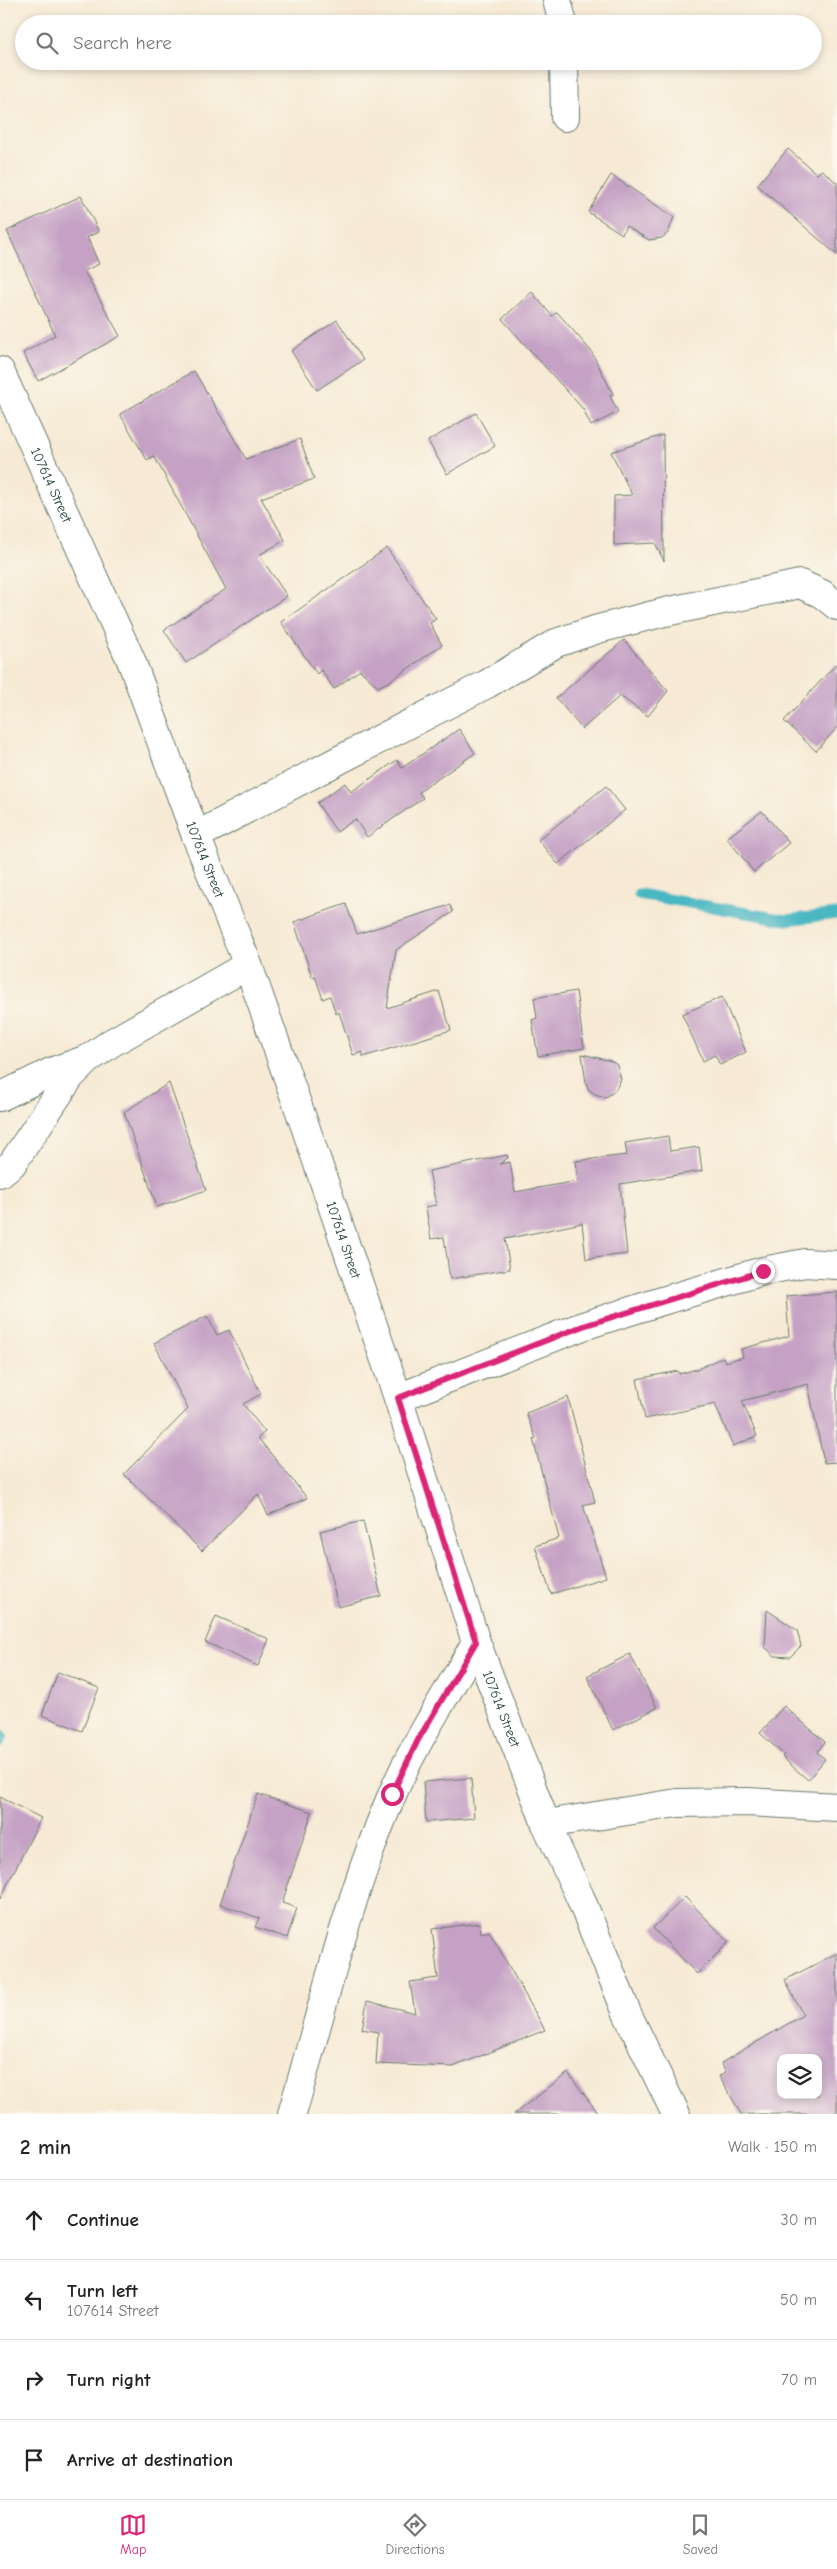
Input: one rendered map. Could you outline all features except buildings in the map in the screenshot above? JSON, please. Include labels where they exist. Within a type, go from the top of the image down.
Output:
[{"type":"street","points":[[557,0],[561,15]]},
{"type":"street","points":[[564,70],[565,117]]},
{"type":"street","name":"107614 Street","points":[[0,371],[131,660],[196,836],[248,965],[398,1398],[476,1642],[546,1824],[580,1898],[627,2013],[676,2114]]},
{"type":"street","points":[[196,836],[341,758],[487,684],[556,643],[598,629],[665,612],[800,584],[822,594],[837,606]]},
{"type":"street","points":[[0,1173],[12,1164],[70,1077],[87,1060],[111,1044],[248,965]]},
{"type":"street","points":[[0,1097],[51,1072],[87,1060]]},
{"type":"street","points":[[398,1398],[583,1326],[690,1293],[763,1271],[805,1263],[837,1265]]},
{"type":"street","points":[[292,2114],[362,1868],[392,1794],[418,1740],[476,1642]]},
{"type":"street","points":[[546,1824],[677,1804],[747,1802],[837,1807]]},
{"type":"waterway","points":[[639,894],[786,920],[837,914]]},
{"type":"waterway","points":[[0,1741],[3,1736]]},
{"type":"route","points":[[392,1794],[418,1740],[476,1642],[398,1398],[583,1326],[763,1271]]}]
